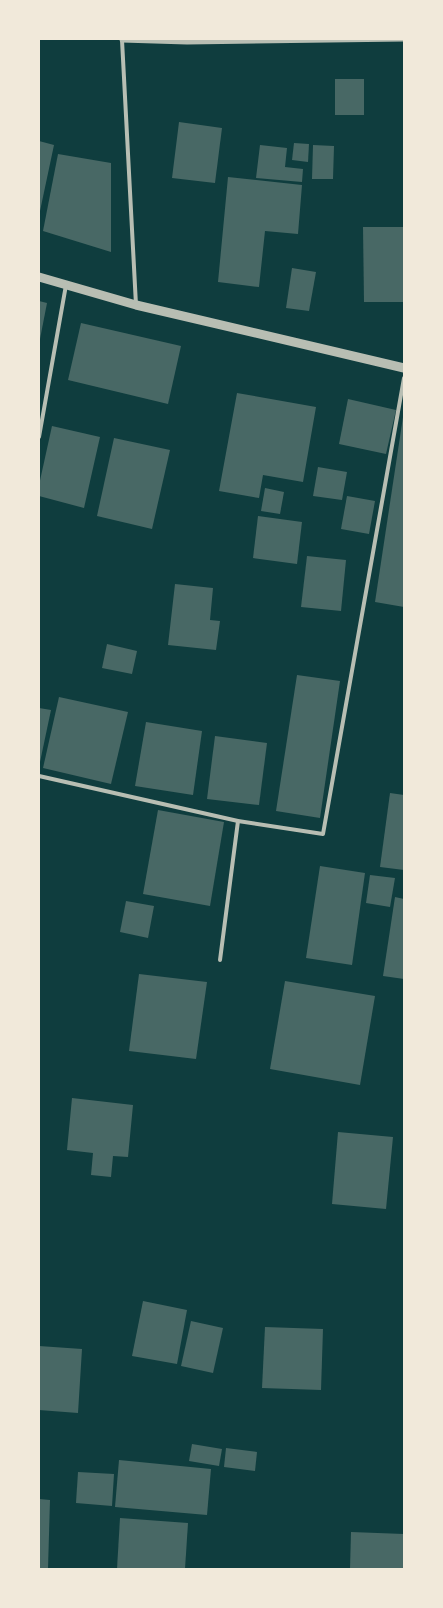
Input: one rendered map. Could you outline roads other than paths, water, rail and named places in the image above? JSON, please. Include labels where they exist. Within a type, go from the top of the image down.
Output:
[{"type":"street","points":[[122,39],[188,42],[404,39]]},
{"type":"street","points":[[39,277],[136,304],[404,368]]},
{"type":"lane","points":[[122,39],[136,304]]},
{"type":"lane","points":[[39,437],[66,285]]},
{"type":"lane","points":[[39,776],[238,821],[323,834],[404,378]]},
{"type":"lane","points":[[220,960],[238,821]]}]
